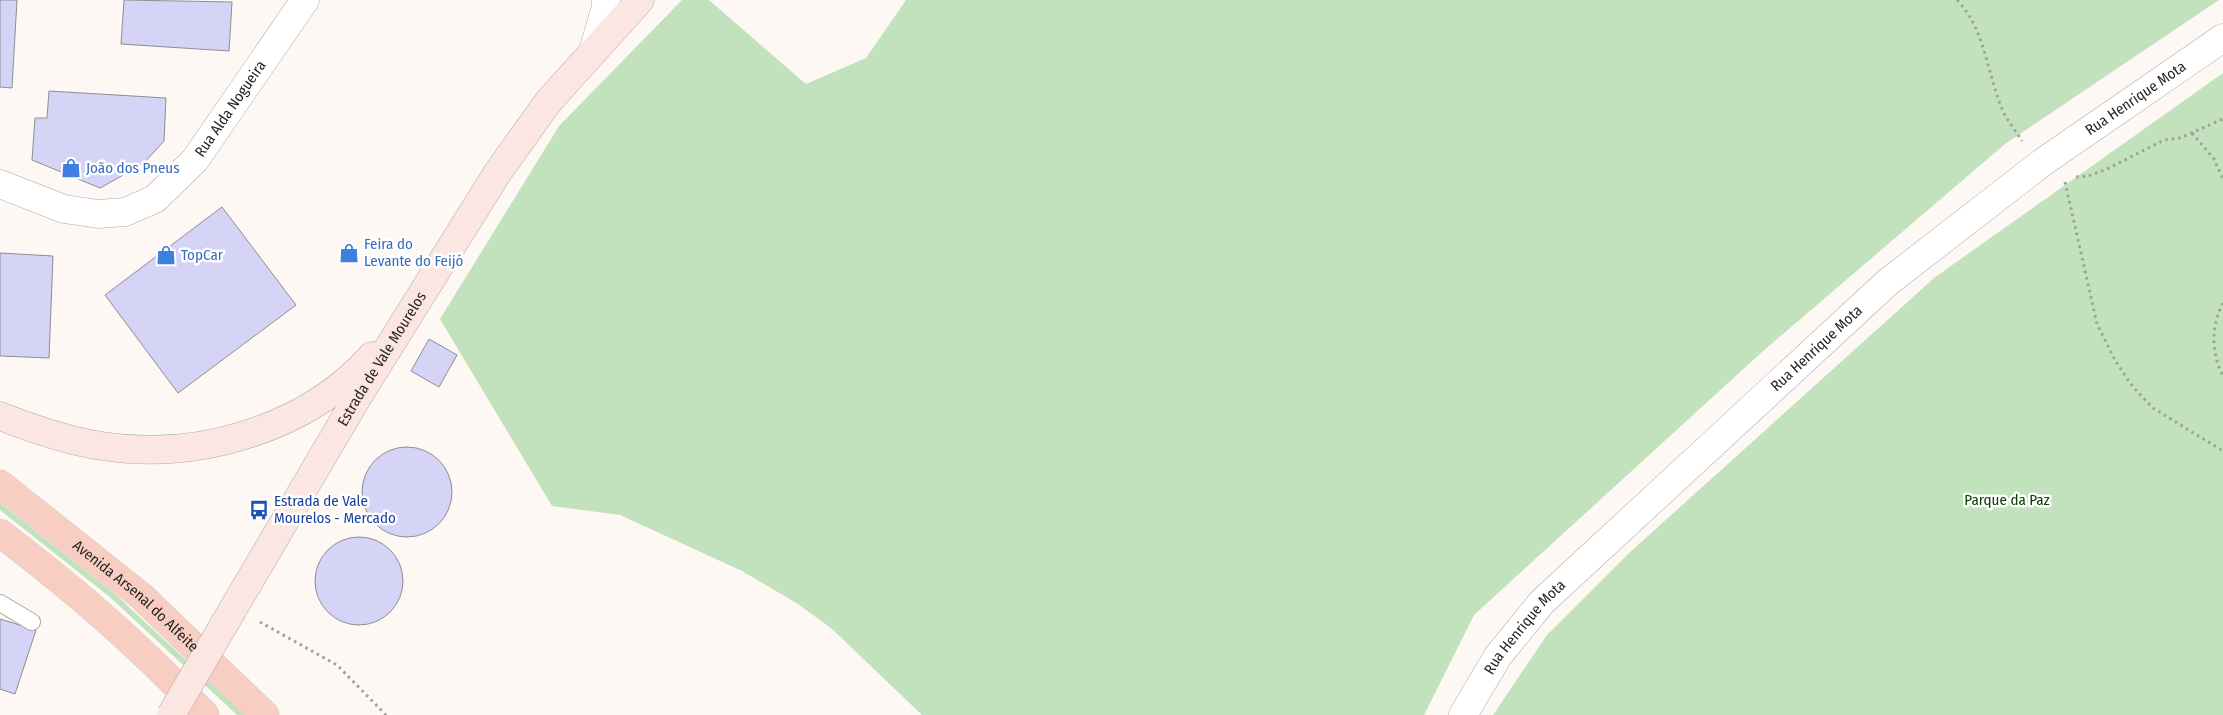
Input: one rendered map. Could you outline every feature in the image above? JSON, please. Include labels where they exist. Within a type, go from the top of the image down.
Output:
[{"type":"main road","name":"Estrada de Vale Mourelos","points":[[171,715],[244,614],[428,284],[527,130],[593,51],[640,0]]},
{"type":"main road","points":[[0,416],[76,442],[134,449],[184,448],[239,437],[263,429],[312,404],[359,371],[385,341],[428,284]]},
{"type":"main road","name":"Avenida Arsenal do Alfeite","points":[[0,484],[141,596],[265,715]]},
{"type":"main road","points":[[0,533],[44,566],[118,628],[205,715]]},
{"type":"street","name":"Rua Alda Nogueira","points":[[0,184],[64,209],[98,214],[125,212],[155,199],[195,160],[305,0]]},
{"type":"street","points":[[593,51],[606,7],[606,0]]},
{"type":"street","name":"Rua Henrique Mota","points":[[1463,715],[1498,656],[1542,602],[1888,282],[2044,162],[2223,38]]},
{"type":"lane","points":[[0,603],[32,622]]},
{"type":"path","points":[[1957,0],[1967,10],[1982,42],[2003,112],[2019,135]]},
{"type":"path","points":[[2223,119],[2180,138],[2164,140],[2094,174],[2064,178],[2097,324],[2116,362],[2133,387],[2153,408],[2223,451]]},
{"type":"path","points":[[2192,133],[2214,159],[2223,179]]},
{"type":"path","points":[[2223,303],[2218,313],[2214,353],[2223,376]]},
{"type":"path","points":[[244,614],[336,665],[386,715]]},
{"type":"green space","points":[[682,0],[709,0],[806,84],[866,58],[906,0],[2219,0],[2005,144],[1762,352],[1474,615],[1424,715],[922,715],[832,629],[798,604],[742,571],[620,515],[552,506],[440,319],[559,126]]},
{"type":"green space","name":"Parque da Paz","points":[[2223,73],[2223,715],[1493,715],[1547,635],[1628,554],[1934,278]]},
{"type":"green space","points":[[0,503],[115,594],[245,715],[237,715],[111,598],[0,510]]},
{"type":"building","points":[[0,0],[17,0],[12,88],[0,87]]},
{"type":"building","points":[[124,0],[232,2],[229,51],[121,44]]},
{"type":"building","points":[[49,91],[166,98],[164,141],[143,164],[100,188],[32,160],[35,118],[47,118]]},
{"type":"building","points":[[222,207],[296,305],[178,393],[105,295]]},
{"type":"building","points":[[0,253],[53,256],[49,358],[0,356]]},
{"type":"building","points":[[429,339],[457,355],[439,387],[411,371]]},
{"type":"building","points":[[407,447],[424,451],[439,460],[448,475],[452,492],[448,509],[439,524],[424,533],[407,537],[390,533],[375,524],[366,509],[362,492],[366,475],[375,460],[390,451]]},
{"type":"building","points":[[359,537],[376,540],[390,550],[400,564],[403,581],[400,598],[390,612],[376,622],[359,625],[342,622],[328,612],[318,598],[315,581],[318,564],[328,550],[342,540]]},
{"type":"building","points":[[0,619],[36,630],[15,694],[0,689]]},
{"type":"place","name":"João dos Pneus","points":[[71,168]]},
{"type":"place","name":"Feira do Levante do Feijó","points":[[349,253]]},
{"type":"place","name":"TopCar","points":[[166,255]]},
{"type":"place","name":"Estrada de Vale Mourelos - Mercado","points":[[259,510]]}]
